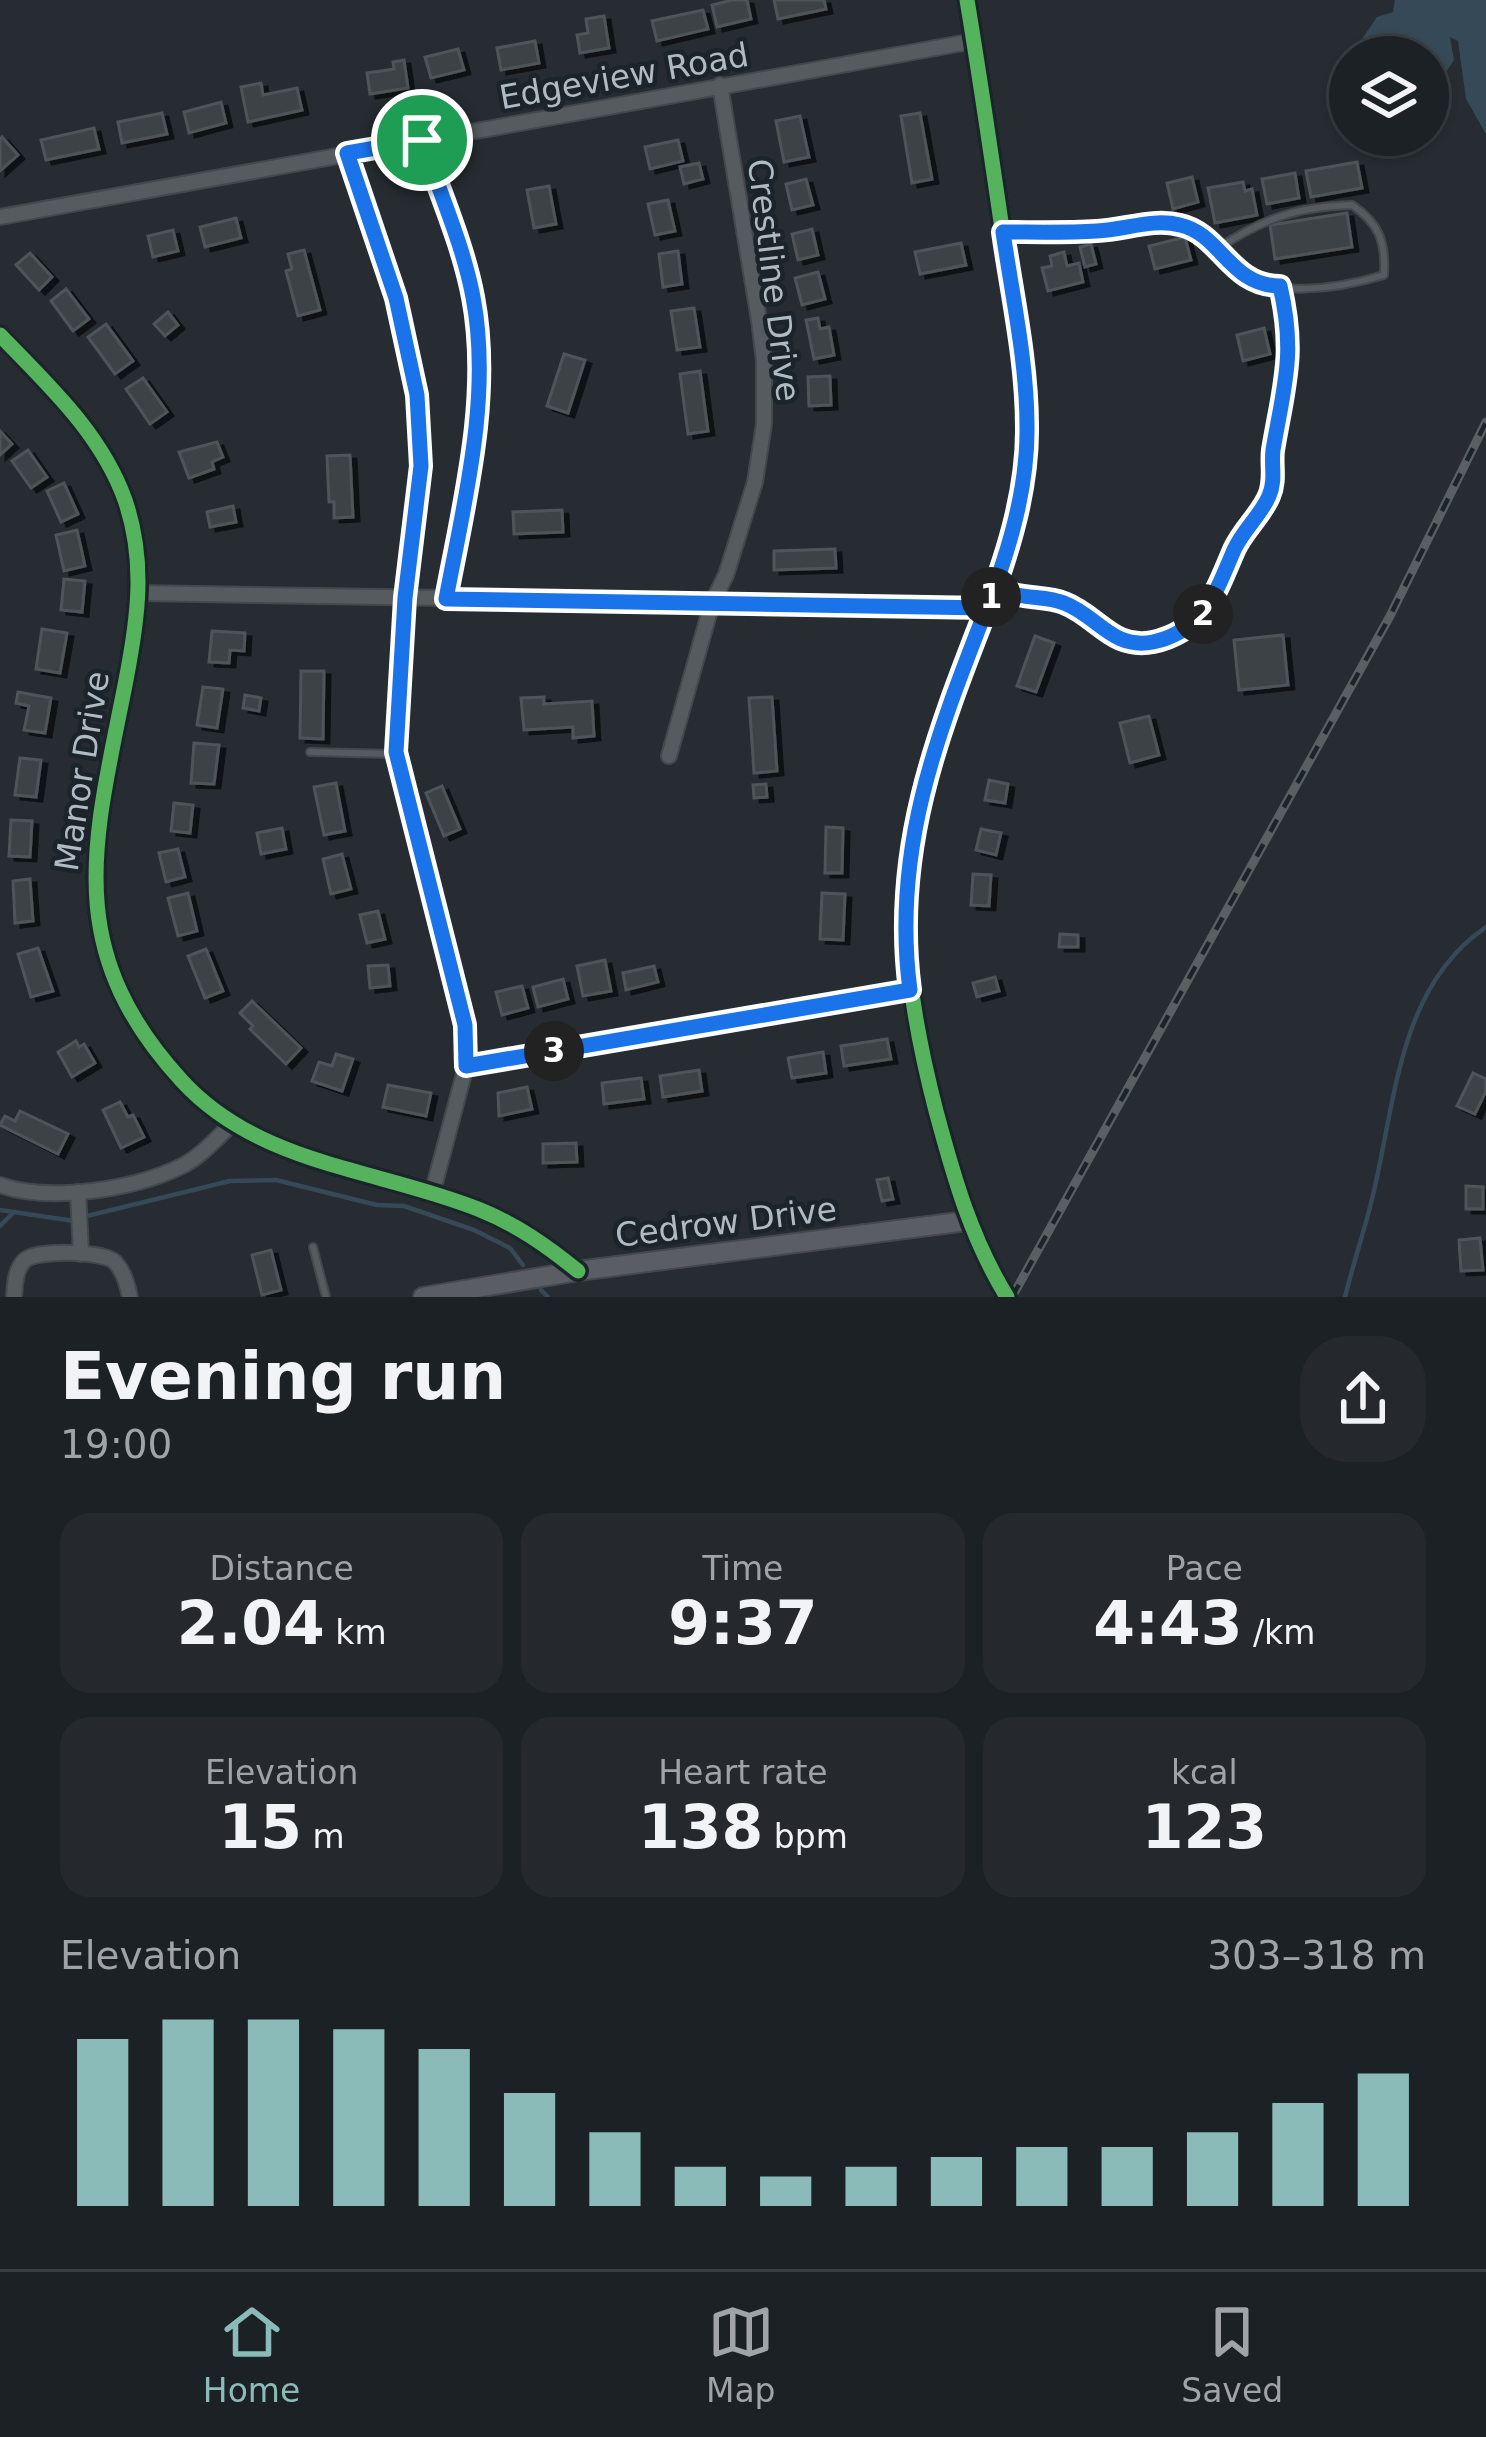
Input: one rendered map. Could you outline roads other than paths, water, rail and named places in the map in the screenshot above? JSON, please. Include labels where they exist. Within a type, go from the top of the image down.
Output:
[{"type":"street","points":[[967,0],[1028,424],[1023,486],[998,579],[931,758],[914,821],[905,890],[910,990],[925,1068],[967,1221],[1007,1297]]},
{"type":"street","name":"Edgeview Road","points":[[0,217],[974,41]]},
{"type":"street","name":"Crestline Drive","points":[[669,756],[712,603],[726,575],[755,482],[766,392],[759,320],[720,85]]},
{"type":"street","points":[[422,140],[467,274],[476,316],[474,433],[446,599]]},
{"type":"street","points":[[347,153],[396,298],[417,395],[421,466],[405,598],[397,754],[465,1025],[466,1066],[432,1194]]},
{"type":"street","name":"Manor Drive","points":[[0,334],[72,411],[109,464],[135,538],[140,593],[96,839],[93,882],[98,923],[114,976],[141,1029],[186,1085],[232,1124],[308,1157],[432,1194],[523,1230],[578,1271]]},
{"type":"street","points":[[140,593],[987,608]]},
{"type":"street","points":[[466,1066],[910,990]]},
{"type":"street","points":[[0,1185],[25,1192],[78,1192],[122,1184],[183,1165],[232,1124]]},
{"type":"street","points":[[78,1192],[82,1254]]},
{"type":"street","name":"Cedrow Drive","points":[[423,1297],[516,1289],[578,1271],[967,1221]]},
{"type":"street","points":[[14,1297],[17,1272],[25,1259],[35,1254],[98,1253],[112,1259],[130,1297]]},
{"type":"lane","points":[[1003,232],[1176,224],[1197,230],[1215,250],[1236,272],[1269,286],[1348,286],[1384,274],[1386,249],[1373,219],[1352,205],[1280,214],[1215,250]]},
{"type":"lane","points":[[998,579],[1010,593],[1063,602],[1114,640],[1149,643],[1197,621],[1221,586],[1243,532],[1269,496],[1274,477],[1272,459],[1290,359],[1290,327],[1280,286]]},
{"type":"lane","points":[[310,752],[397,754]]},
{"type":"lane","points":[[313,1247],[326,1297]]},
{"type":"water","points":[[1395,0],[1486,0],[1486,134],[1466,99],[1458,41],[1450,37],[1454,60],[1449,68],[1449,36],[1364,36],[1377,17],[1393,12]]},
{"type":"waterway","points":[[1345,1297],[1417,1015],[1457,952],[1486,927]]},
{"type":"waterway","points":[[87,1216],[230,1181],[276,1180],[377,1205],[404,1206],[474,1230],[510,1248],[523,1265]]},
{"type":"waterway","points":[[0,1210],[74,1221]]},
{"type":"waterway","points":[[0,1226],[12,1214]]},
{"type":"waterway","points":[[541,1290],[548,1297]]},
{"type":"railway","points":[[1012,1297],[1390,616],[1486,422]]}]
